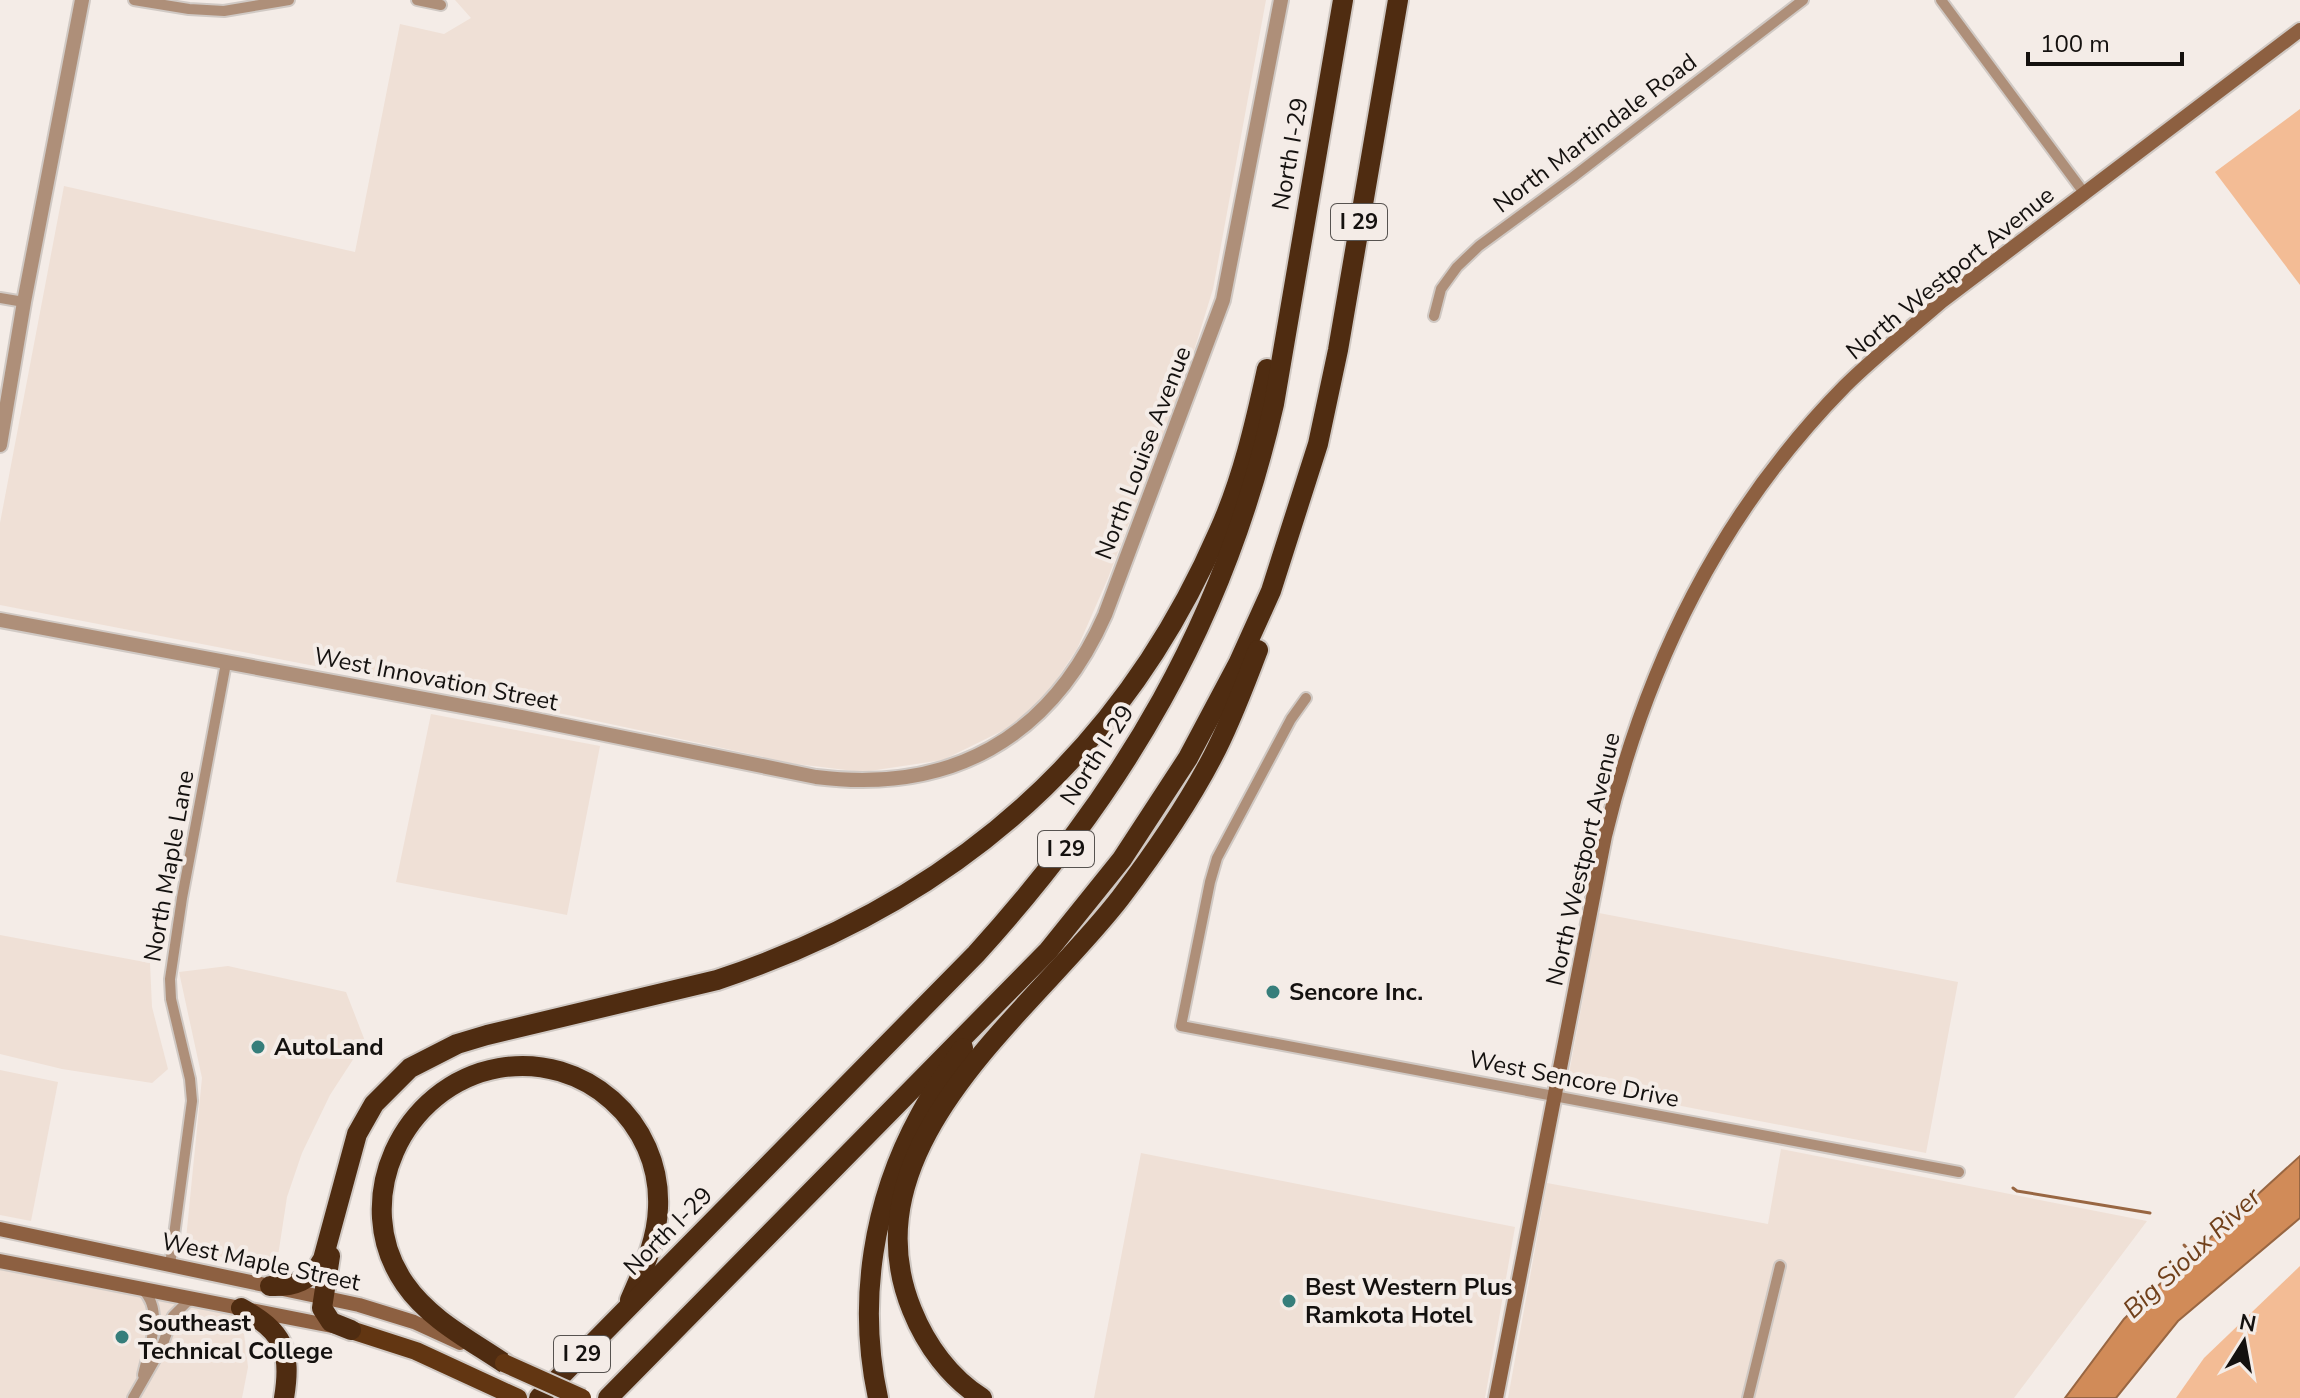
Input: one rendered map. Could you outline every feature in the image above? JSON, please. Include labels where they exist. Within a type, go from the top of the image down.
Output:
[{"type":"highway","name":"North I-29","points":[[539,1398],[976,954],[1045,877],[1126,763],[1186,654],[1216,589],[1242,518],[1274,404],[1343,0]]},
{"type":"highway","name":"I 29","points":[[608,1398],[1025,976],[1114,869],[1170,789],[1238,664],[1281,563],[1318,444],[1332,381],[1398,0]]},
{"type":"highway","points":[[270,1286],[295,1284],[318,1268],[357,1134],[374,1104],[410,1068],[435,1054],[487,1035],[717,980],[820,941],[871,915],[938,874],[981,843],[1041,792],[1095,733],[1143,670],[1175,619],[1206,560],[1241,470],[1279,312],[1298,262]]},
{"type":"highway","points":[[982,1398],[957,1379],[941,1360],[924,1336],[908,1300],[902,1279],[899,1239],[903,1200],[911,1170],[941,1108],[968,1068],[1084,942],[1175,822],[1213,756],[1240,696],[1282,587],[1281,563]]},
{"type":"highway","points":[[878,1398],[869,1345],[869,1287],[888,1188],[906,1143],[932,1094],[964,1047],[1025,976]]},
{"type":"highway","points":[[582,1398],[504,1363],[443,1323],[416,1299],[395,1269],[383,1234],[381,1198],[384,1179],[397,1143],[418,1112],[447,1088],[464,1079],[509,1067],[537,1067],[555,1070],[601,1091],[634,1122],[648,1146],[658,1203],[652,1244],[625,1310]]},
{"type":"highway","points":[[347,1169],[321,1297],[322,1308],[331,1322],[393,1342],[518,1398]]},
{"type":"highway","points":[[241,1308],[271,1327],[284,1347],[287,1360],[284,1398]]},
{"type":"main road","name":"North Westport Avenue","points":[[1496,1398],[1605,836],[1619,778],[1654,677],[1700,579],[1764,482],[1803,432],[1845,386],[1941,302],[2300,30]]},
{"type":"main road","name":"West Maple Street","points":[[0,1229],[321,1297],[405,1319],[504,1363]]},
{"type":"main road","name":"West Maple Street","points":[[0,1261],[351,1330]]},
{"type":"street","points":[[0,445],[82,0]]},
{"type":"street","points":[[134,0],[224,11],[289,0]]},
{"type":"street","points":[[417,0],[441,5]]},
{"type":"street","name":"North Louise Avenue","points":[[864,781],[914,776],[938,770],[1002,741],[1060,693],[1090,648],[1113,596],[1223,300],[1281,0]]},
{"type":"street","name":"North Martindale Road","points":[[1434,316],[1441,289],[1457,267],[1479,246],[1803,0]]},
{"type":"street","points":[[1941,0],[2085,194]]},
{"type":"street","points":[[0,298],[24,302]]},
{"type":"street","name":"West Innovation Street","points":[[0,620],[521,717],[792,772],[864,781]]},
{"type":"street","name":"North Maple Lane","points":[[170,1265],[192,1101],[190,1079],[171,999],[170,979],[226,663]]},
{"type":"street","name":"West Sencore Drive","points":[[1306,698],[1291,719],[1217,858],[1181,1026],[1959,1172]]},
{"type":"street","points":[[1748,1398],[1780,1266]]},
{"type":"street","points":[[140,1288],[150,1297],[154,1314],[140,1388]]},
{"type":"street","points":[[133,1398],[161,1349],[173,1316],[187,1302],[197,1299]]},
{"type":"shaded area","points":[[455,0],[1266,0],[1213,289],[1188,370],[1108,578],[1077,649],[1043,700],[1006,729],[943,760],[863,772],[796,764],[573,716],[0,605],[0,523],[64,186],[355,252],[400,24],[444,34],[471,18]]},
{"type":"shaded area","points":[[2300,109],[2300,285],[2215,172]]},
{"type":"shaded area","points":[[431,714],[600,746],[567,915],[396,882]]},
{"type":"shaded area","points":[[1599,913],[1958,982],[1926,1153],[1567,1084]]},
{"type":"shaded area","points":[[0,935],[150,963],[152,1007],[168,1069],[152,1083],[62,1069],[0,1054]]},
{"type":"shaded area","points":[[228,966],[346,992],[365,1041],[330,1095],[302,1153],[287,1197],[276,1269],[185,1249],[202,1078],[179,972]]},
{"type":"shaded area","points":[[0,1070],[58,1082],[31,1221],[0,1215]]},
{"type":"shaded area","points":[[1781,1149],[2147,1221],[2014,1398],[1508,1398],[1547,1183],[1768,1224]]},
{"type":"shaded area","points":[[1141,1153],[1515,1227],[1485,1398],[1094,1398]]},
{"type":"shaded area","points":[[2300,1156],[2300,1218],[2178,1321],[2116,1398],[2065,1398],[2124,1319]]},
{"type":"shaded area","name":"Southeast Technical College","points":[[0,1261],[241,1308],[248,1367],[242,1398],[0,1398]]},
{"type":"shaded area","points":[[2300,1266],[2300,1398],[2176,1398],[2204,1358]]},
{"type":"waterway","points":[[2013,1188],[2150,1213]]},
{"type":"waterway","name":"Big Sioux River","points":[[2184,1245],[2195,1257]]},
{"type":"place","name":"Sencore Inc.","points":[[1273,992]]},
{"type":"place","name":"AutoLand","points":[[258,1047]]},
{"type":"place","name":"Best Western Plus Ramkota Hotel","points":[[1289,1301]]},
{"type":"place","name":"Southeast Technical College","points":[[122,1337]]}]
